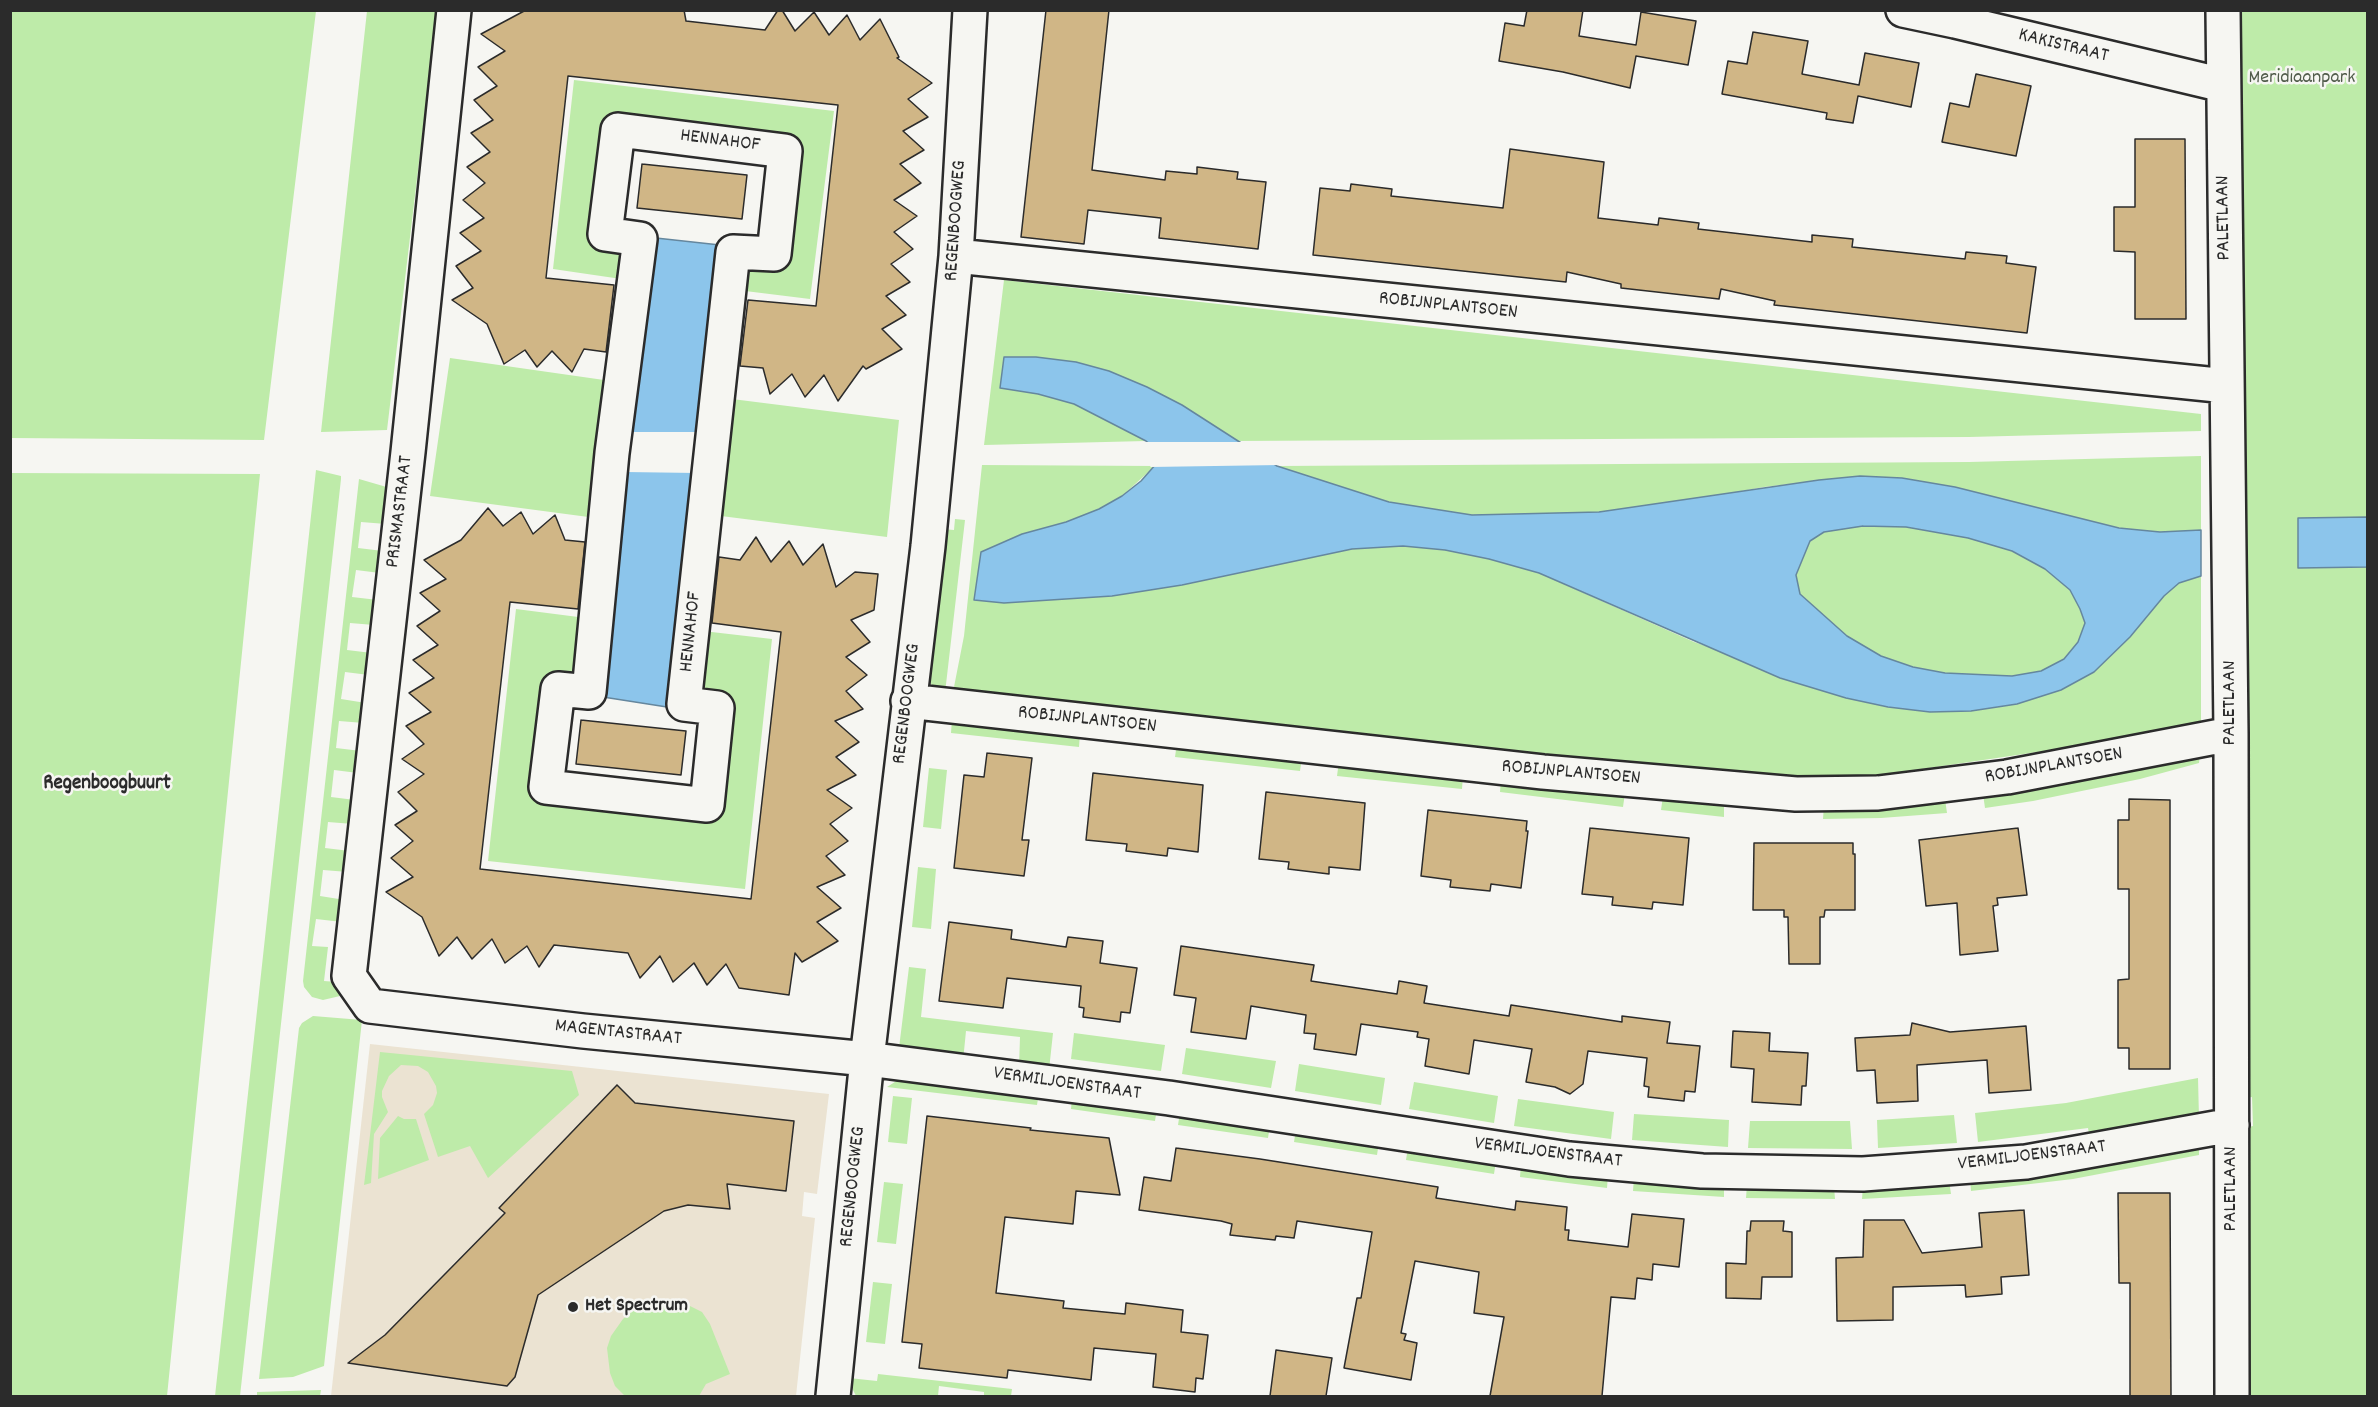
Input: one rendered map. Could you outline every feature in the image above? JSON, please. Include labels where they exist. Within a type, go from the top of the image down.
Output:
[{"type":"street","name":"PRISMASTRAAT","points":[[370,1006],[349,976],[454,10]]},
{"type":"street","name":"REGENBOOGWEG","points":[[833,1396],[867,1059],[928,546],[956,256],[970,10]]},
{"type":"street","name":"KAKISTRAAT","points":[[1903,10],[2223,85]]},
{"type":"street","name":"PALETLAAN","points":[[2223,10],[2231,734],[2232,1396]]},
{"type":"street","name":"HENNAHOF","points":[[618,130],[785,151],[774,254],[733,252],[684,704],[717,708],[707,805],[610,795],[546,787],[558,689],[589,692],[612,453],[640,239],[604,234],[618,130]]},
{"type":"street","name":"ROBIJNPLANTSOEN","points":[[956,256],[2227,386]]},
{"type":"street","name":"ROBIJNPLANTSOEN","points":[[908,701],[1543,772],[1796,794],[1878,793],[2007,777],[2231,734]]},
{"type":"street","name":"MAGENTASTRAAT","points":[[370,1006],[583,1031],[867,1059]]},
{"type":"street","name":"VERMILJOENSTRAAT","points":[[867,1059],[1168,1098],[1569,1159],[1702,1171],[1863,1174],[2026,1162],[2232,1125]]},
{"type":"shaded area","name":"Het Spectrum","points":[[370,1044],[829,1094],[817,1194],[804,1192],[802,1216],[815,1218],[796,1396],[331,1396]]},
{"type":"green space","points":[[11,10],[316,11],[264,440],[11,438]]},
{"type":"green space","points":[[367,11],[437,11],[387,430],[321,432]]},
{"type":"green space","name":"Meridiaanpark","points":[[2235,11],[2367,11],[2367,1396],[2241,1396],[2240,1129],[2253,1126],[2252,1097],[2240,1099]]},
{"type":"green space","points":[[574,80],[834,111],[810,299],[729,289],[733,252],[774,254],[785,151],[619,130],[605,233],[640,239],[635,281],[553,269]]},
{"type":"green space","points":[[1004,280],[2201,414],[2201,431],[1969,437],[1235,441],[1182,405],[1109,371],[1076,362],[1036,357],[1004,357],[1000,388],[1038,394],[1074,404],[1146,441],[984,445]]},
{"type":"green space","points":[[450,358],[611,381],[596,518],[430,496]]},
{"type":"green space","points":[[732,399],[899,420],[887,537],[721,516]]},
{"type":"green space","points":[[2201,456],[2201,530],[2160,532],[2119,528],[1955,487],[1902,478],[1860,476],[1764,487],[1599,512],[1472,515],[1389,502],[1277,466],[1969,462]]},
{"type":"green space","points":[[982,465],[1155,466],[1122,496],[1099,509],[1066,522],[974,600],[1004,603],[1112,596],[1182,585],[1352,549],[1403,546],[1445,550],[1539,573],[1694,642],[1888,707],[1930,712],[1971,711],[2017,704],[2061,690],[2094,672],[2130,637],[2164,596],[2179,583],[2201,576],[2201,728],[1854,779],[1727,777],[953,692],[964,636]]},
{"type":"green space","points":[[316,470],[341,476],[341,479],[240,1396],[215,1396]]},
{"type":"green space","points":[[11,473],[260,474],[167,1396],[11,1396]]},
{"type":"green space","points":[[359,479],[390,488],[386,524],[361,522],[358,548],[383,551],[380,573],[356,570],[352,597],[378,600],[374,625],[350,623],[347,650],[372,653],[369,675],[345,672],[341,699],[366,703],[364,723],[339,721],[336,748],[361,751],[358,773],[334,770],[331,797],[355,800],[353,824],[328,822],[325,848],[350,851],[348,872],[323,870],[320,896],[345,900],[342,922],[316,919],[312,946],[328,947],[324,981],[337,982],[340,996],[323,1000],[312,997],[304,987],[303,981]]},
{"type":"green space","points":[[955,519],[965,520],[945,693],[933,687],[926,676],[942,529],[954,530]]},
{"type":"green space","points":[[1863,526],[1906,527],[1968,538],[2012,551],[2045,569],[2070,590],[2085,624],[2078,642],[2064,659],[2041,671],[2012,676],[1945,673],[1913,667],[1881,656],[1847,636],[1800,594],[1796,575],[1810,541],[1824,532]]},
{"type":"green space","points":[[516,609],[586,618],[578,682],[537,798],[712,818],[697,696],[703,631],[772,639],[745,889],[488,861]]},
{"type":"green space","points":[[952,719],[1080,733],[1079,747],[951,733]]},
{"type":"green space","points":[[1177,743],[1302,757],[1300,771],[1175,757]]},
{"type":"green space","points":[[2200,754],[2199,763],[2140,779],[2033,801],[1985,808],[1983,794]]},
{"type":"green space","points":[[1339,761],[1463,775],[1462,789],[1337,776]]},
{"type":"green space","points":[[929,768],[947,770],[941,829],[923,827]]},
{"type":"green space","points":[[1501,779],[1625,793],[1623,807],[1500,792]]},
{"type":"green space","points":[[1663,796],[1724,803],[1724,817],[1661,810]]},
{"type":"green space","points":[[1945,799],[1947,813],[1881,818],[1823,819],[1824,805]]},
{"type":"green space","points":[[918,867],[936,869],[931,929],[912,927]]},
{"type":"green space","points":[[909,967],[926,969],[921,1017],[1053,1033],[1049,1070],[1019,1067],[1020,1037],[966,1031],[963,1061],[899,1048]]},
{"type":"green space","points":[[313,1016],[362,1020],[324,1366],[293,1377],[259,1379],[299,1028],[302,1023]]},
{"type":"green space","points":[[1074,1033],[1165,1045],[1161,1071],[1071,1059]]},
{"type":"green space","points":[[1186,1048],[1276,1061],[1271,1088],[1182,1074]]},
{"type":"green space","points":[[380,1052],[572,1071],[579,1095],[488,1178],[470,1146],[438,1157],[424,1114],[433,1105],[437,1093],[436,1086],[428,1072],[418,1066],[401,1065],[389,1076],[382,1091],[388,1112],[374,1134],[371,1183],[364,1185]]},
{"type":"green space","points":[[1299,1064],[1385,1078],[1381,1105],[1295,1091]]},
{"type":"green space","points":[[908,1078],[1039,1092],[1037,1105],[887,1087],[898,1080]]},
{"type":"green space","points":[[2198,1078],[2199,1118],[2090,1140],[2088,1128],[1978,1142],[1975,1113],[2066,1103]]},
{"type":"green space","points":[[1414,1082],[1498,1096],[1494,1123],[1409,1109]]},
{"type":"green space","points":[[893,1096],[912,1098],[907,1144],[888,1142]]},
{"type":"green space","points":[[1072,1097],[1157,1108],[1155,1121],[1071,1109]]},
{"type":"green space","points":[[1518,1099],[1614,1112],[1611,1139],[1514,1126]]},
{"type":"green space","points":[[1180,1112],[1270,1125],[1268,1138],[1178,1125]]},
{"type":"green space","points":[[1634,1114],[1729,1120],[1728,1147],[1632,1140]]},
{"type":"green space","points":[[1954,1115],[1957,1143],[1878,1148],[1877,1120]]},
{"type":"green space","points":[[398,1116],[404,1119],[416,1119],[429,1160],[378,1179],[380,1138]]},
{"type":"green space","points":[[1750,1121],[1850,1121],[1852,1149],[1748,1148]]},
{"type":"green space","points":[[1296,1129],[1379,1142],[1377,1155],[1294,1142]]},
{"type":"green space","points":[[2189,1146],[2199,1149],[2199,1155],[2073,1179],[1971,1191],[1970,1178]]},
{"type":"green space","points":[[1408,1147],[1496,1161],[1494,1174],[1406,1160]]},
{"type":"green space","points":[[1521,1164],[1608,1175],[1607,1188],[1520,1177]]},
{"type":"green space","points":[[1634,1177],[1724,1184],[1724,1197],[1633,1191]]},
{"type":"green space","points":[[1949,1180],[1951,1194],[1862,1199],[1863,1186]]},
{"type":"green space","points":[[884,1182],[903,1184],[896,1244],[877,1242]]},
{"type":"green space","points":[[1747,1185],[1834,1186],[1835,1199],[1746,1198]]},
{"type":"green space","points":[[873,1282],[892,1284],[885,1344],[866,1342]]},
{"type":"green space","points":[[666,1299],[680,1301],[702,1312],[710,1324],[730,1374],[706,1384],[699,1396],[625,1396],[615,1386],[610,1373],[607,1348],[611,1336],[623,1319],[633,1310],[644,1304]]},
{"type":"green space","points":[[878,1374],[1012,1389],[1011,1396],[984,1396],[984,1392],[939,1386],[938,1396],[856,1396],[852,1388],[847,1387],[849,1378],[877,1381]]},
{"type":"green space","points":[[321,1390],[320,1396],[257,1396],[257,1392]]},
{"type":"water","points":[[656,238],[720,245],[667,707],[603,697]]},
{"type":"water","points":[[1004,357],[1036,357],[1076,362],[1109,371],[1182,405],[1277,466],[1389,502],[1472,515],[1599,512],[1819,480],[1860,476],[1902,478],[1955,487],[2119,528],[2160,532],[2201,530],[2201,576],[2179,583],[2164,596],[2130,637],[2094,672],[2061,690],[2017,704],[1971,711],[1930,712],[1888,707],[1846,698],[1780,678],[1539,573],[1445,550],[1403,546],[1352,549],[1182,585],[1112,596],[1004,603],[974,600],[981,552],[1022,534],[1066,522],[1099,509],[1122,496],[1141,481],[1164,455],[1146,441],[1074,404],[1038,394],[1000,388]],"holes":[[[1863,526],[1906,527],[1968,538],[2012,551],[2045,569],[2070,590],[2080,609],[2085,623],[2078,642],[2064,659],[2041,671],[2012,676],[1945,673],[1913,667],[1881,656],[1847,636],[1800,594],[1796,575],[1810,541],[1824,532]]]},
{"type":"water","points":[[2367,517],[2367,567],[2298,568],[2298,518]]},
{"type":"pier","points":[[629,432],[701,432],[697,473],[625,472]]},
{"type":"pier","points":[[1142,442],[1243,442],[1280,465],[1150,467],[1160,455]]},
{"type":"building","points":[[526,10],[684,10],[686,21],[765,30],[778,10],[782,10],[795,31],[814,12],[829,35],[847,15],[860,40],[880,19],[899,57],[897,58],[932,83],[908,99],[928,117],[903,131],[924,150],[900,164],[921,183],[894,200],[917,216],[894,232],[913,249],[891,264],[910,282],[886,296],[906,315],[882,329],[902,349],[866,369],[863,366],[838,401],[824,375],[805,397],[792,374],[770,394],[763,368],[740,366],[748,300],[816,306],[838,105],[568,76],[546,278],[614,285],[606,352],[584,349],[572,372],[552,351],[537,367],[525,350],[504,364],[487,324],[452,300],[473,288],[456,266],[481,251],[460,233],[484,218],[463,200],[485,183],[467,167],[490,152],[471,133],[493,120],[474,100],[497,86],[478,67],[505,51],[481,34]]},
{"type":"building","points":[[1046,10],[1109,10],[1092,170],[1165,180],[1166,171],[1197,174],[1197,167],[1238,172],[1237,179],[1266,182],[1258,249],[1159,238],[1161,218],[1088,210],[1084,244],[1021,237]]},
{"type":"building","points":[[1527,10],[1583,10],[1579,36],[1636,45],[1641,12],[1696,21],[1688,65],[1636,56],[1630,88],[1563,72],[1499,61],[1505,23],[1524,26]]},
{"type":"building","points":[[1753,32],[1808,41],[1802,74],[1859,85],[1865,53],[1919,63],[1911,107],[1858,96],[1853,123],[1826,119],[1827,113],[1722,94],[1728,61],[1747,64]]},
{"type":"building","points":[[1976,74],[2031,86],[2016,156],[1942,142],[1950,103],[1969,107]]},
{"type":"building","points":[[2135,139],[2185,139],[2186,319],[2135,319],[2135,252],[2114,251],[2114,207],[2135,207]]},
{"type":"building","points":[[1510,149],[1604,162],[1598,218],[1658,225],[1659,218],[1699,223],[1698,229],[1812,242],[1812,235],[1853,239],[1852,247],[1965,259],[1966,252],[2007,256],[2006,263],[2036,267],[2027,333],[1774,305],[1775,301],[1721,289],[1719,299],[1621,288],[1621,284],[1567,272],[1566,282],[1313,255],[1320,188],[1350,191],[1351,184],[1392,189],[1391,196],[1503,208]]},
{"type":"building","points":[[642,164],[747,175],[742,219],[637,208]]},
{"type":"building","points":[[488,508],[503,526],[521,512],[533,534],[555,515],[565,540],[585,542],[578,609],[510,602],[480,869],[751,899],[781,632],[712,623],[719,557],[740,560],[756,537],[771,562],[789,541],[803,565],[823,544],[836,587],[855,572],[878,574],[874,610],[851,620],[870,642],[846,657],[867,675],[846,691],[863,709],[835,721],[859,742],[836,757],[856,775],[827,790],[852,808],[830,824],[848,841],[826,856],[845,875],[817,887],[841,908],[817,922],[838,941],[802,962],[795,953],[789,995],[739,988],[726,964],[707,985],[694,963],[673,982],[660,956],[640,978],[628,953],[554,945],[539,967],[527,946],[505,963],[492,939],[472,959],[457,937],[439,956],[422,917],[386,892],[413,877],[391,858],[413,841],[395,825],[417,811],[398,792],[424,774],[402,759],[424,744],[406,726],[431,712],[409,693],[434,678],[413,660],[438,645],[417,626],[440,611],[420,593],[446,579],[424,560],[461,540]]},
{"type":"building","points":[[581,720],[686,731],[681,775],[576,764]]},
{"type":"building","points":[[987,753],[1032,758],[1022,840],[1029,840],[1024,876],[954,868],[964,775],[984,777]]},
{"type":"building","points":[[1093,773],[1203,785],[1198,852],[1168,848],[1167,856],[1126,851],[1127,844],[1086,840]]},
{"type":"building","points":[[1266,792],[1365,803],[1360,870],[1329,867],[1329,874],[1288,869],[1289,862],[1259,859]]},
{"type":"building","points":[[2129,799],[2170,800],[2170,1069],[2129,1069],[2129,1048],[2118,1048],[2118,980],[2129,979],[2129,889],[2118,889],[2118,820],[2129,820]]},
{"type":"building","points":[[1428,810],[1527,821],[1526,831],[1528,831],[1521,888],[1491,884],[1490,891],[1450,887],[1451,880],[1421,876]]},
{"type":"building","points":[[1590,828],[1689,838],[1683,905],[1653,902],[1652,909],[1612,905],[1613,897],[1582,894]]},
{"type":"building","points":[[2018,828],[2027,895],[1997,898],[1998,905],[1993,906],[1998,951],[1960,955],[1957,903],[1926,906],[1919,840]]},
{"type":"building","points":[[1754,843],[1853,843],[1855,910],[1825,910],[1824,917],[1820,917],[1820,964],[1789,964],[1788,917],[1784,917],[1784,910],[1753,910]]},
{"type":"building","points":[[949,922],[1012,930],[1011,939],[1066,947],[1068,937],[1103,941],[1100,963],[1137,968],[1130,1013],[1121,1012],[1120,1022],[1083,1017],[1084,1008],[1079,1007],[1081,986],[1007,978],[1003,1008],[939,1001]]},
{"type":"building","points":[[1181,946],[1314,965],[1311,981],[1397,994],[1399,981],[1427,986],[1424,1003],[1509,1016],[1511,1005],[1622,1022],[1622,1016],[1670,1022],[1667,1043],[1700,1046],[1695,1092],[1685,1091],[1684,1101],[1648,1097],[1649,1087],[1644,1086],[1647,1058],[1588,1051],[1583,1084],[1570,1094],[1555,1087],[1526,1082],[1532,1049],[1474,1040],[1469,1074],[1425,1066],[1429,1039],[1417,1037],[1418,1032],[1361,1024],[1356,1055],[1314,1049],[1316,1034],[1304,1033],[1306,1015],[1251,1006],[1246,1039],[1191,1032],[1196,998],[1174,995]]},
{"type":"building","points":[[1912,1023],[1950,1032],[2026,1026],[2031,1090],[1989,1093],[1987,1060],[1917,1065],[1918,1101],[1877,1103],[1875,1070],[1857,1071],[1855,1038],[1910,1035]]},
{"type":"building","points":[[1733,1031],[1770,1033],[1769,1051],[1808,1053],[1806,1086],[1802,1086],[1801,1105],[1752,1102],[1754,1069],[1731,1067]]},
{"type":"building","points":[[617,1085],[635,1103],[794,1121],[786,1191],[727,1184],[730,1209],[688,1205],[664,1211],[538,1295],[515,1377],[507,1386],[348,1363],[385,1335],[505,1213],[499,1208]]},
{"type":"building","points":[[927,1116],[1109,1138],[1120,1195],[1076,1191],[1073,1224],[1005,1217],[996,1293],[1064,1301],[1063,1308],[1125,1314],[1126,1303],[1183,1310],[1181,1332],[1208,1335],[1203,1379],[1196,1378],[1195,1392],[1153,1387],[1156,1354],[1094,1348],[1091,1380],[1008,1370],[1007,1378],[919,1368],[922,1344],[902,1342]]},
{"type":"building","points":[[1176,1148],[1438,1187],[1436,1198],[1515,1210],[1516,1201],[1567,1207],[1565,1230],[1569,1230],[1568,1240],[1628,1247],[1632,1214],[1684,1219],[1679,1267],[1653,1264],[1652,1280],[1637,1278],[1635,1299],[1611,1297],[1602,1396],[1490,1396],[1504,1317],[1474,1313],[1479,1272],[1415,1261],[1401,1333],[1406,1334],[1404,1340],[1417,1343],[1411,1380],[1344,1368],[1357,1298],[1361,1298],[1372,1232],[1297,1221],[1294,1238],[1276,1236],[1275,1240],[1230,1235],[1232,1224],[1221,1221],[1139,1210],[1144,1177],[1171,1181]]},
{"type":"building","points":[[2118,1193],[2170,1193],[2171,1396],[2130,1396],[2130,1283],[2119,1283]]},
{"type":"building","points":[[2024,1210],[2029,1275],[2001,1277],[2002,1294],[1966,1297],[1965,1285],[1893,1287],[1893,1320],[1837,1321],[1836,1258],[1863,1257],[1864,1220],[1904,1220],[1922,1253],[1982,1247],[1979,1213]]},
{"type":"building","points":[[1751,1221],[1784,1221],[1783,1231],[1792,1232],[1792,1277],[1762,1277],[1761,1299],[1726,1298],[1726,1263],[1746,1264],[1747,1231],[1750,1231]]},
{"type":"building","points":[[1276,1350],[1332,1358],[1326,1396],[1270,1396]]},
{"type":"place","name":"Het Spectrum","points":[[573,1307]]},
{"type":"district","name":"Regenboogbuurt","points":[[107,785]]}]
